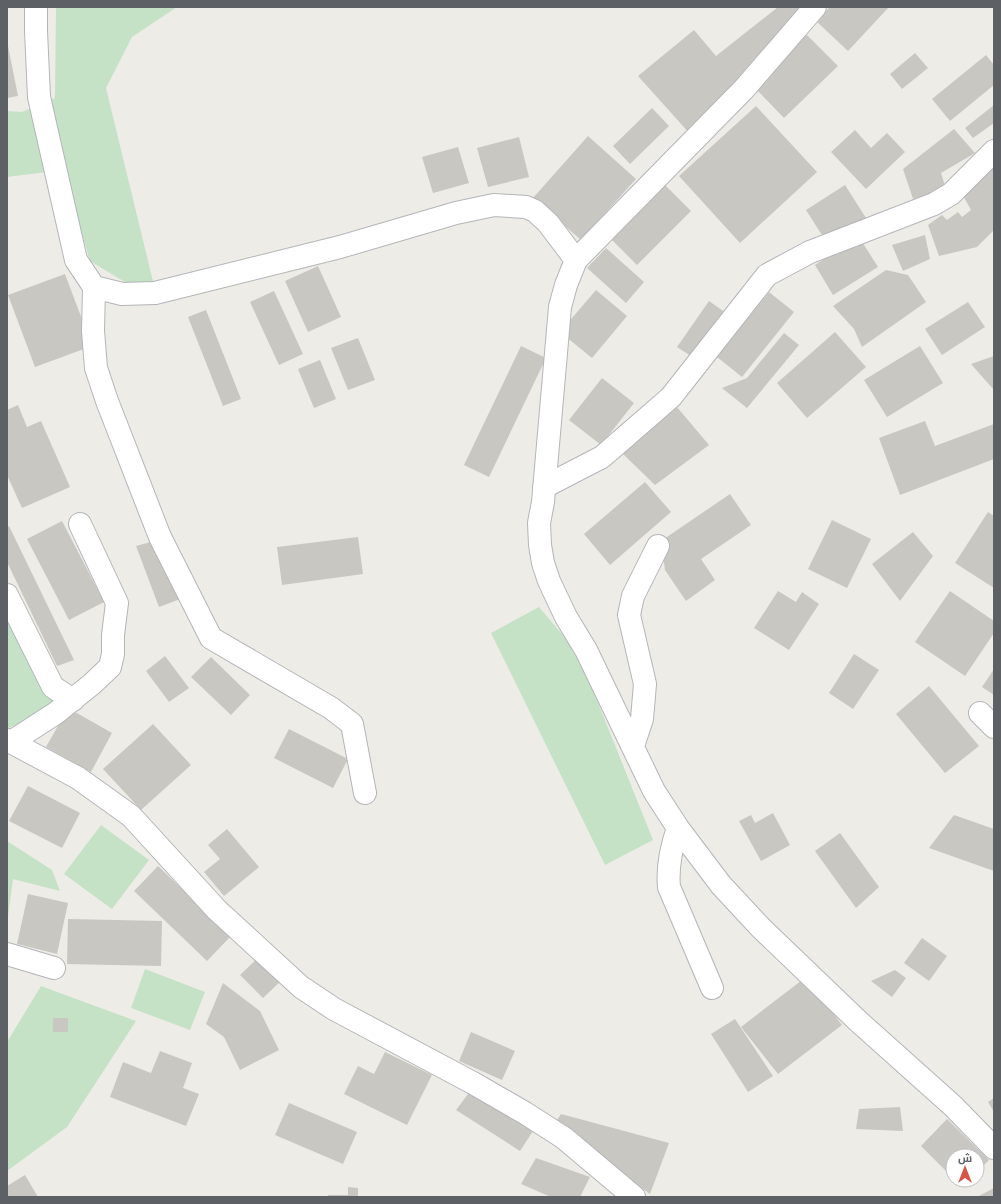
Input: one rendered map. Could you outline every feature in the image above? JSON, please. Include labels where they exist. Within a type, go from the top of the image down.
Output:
[{"type":"street","points":[[36,7],[39,97],[76,260],[94,287],[93,331],[96,368],[107,401],[160,537],[199,617],[211,638],[331,708],[352,724],[365,793]]},
{"type":"street","points":[[815,7],[744,89],[576,260],[566,285],[560,307],[543,502],[539,523],[540,545],[545,569],[566,617],[586,650],[654,791],[678,828],[721,885],[761,928],[858,1021],[953,1106],[994,1148]]},
{"type":"street","points":[[544,487],[602,457],[671,397],[767,275],[810,252],[934,204],[950,194],[994,151]]},
{"type":"street","points":[[94,287],[122,294],[155,293],[340,247],[456,213],[494,205],[515,205],[526,207],[535,211],[548,223],[576,260]]},
{"type":"street","points":[[9,741],[56,713],[110,667],[113,654],[113,635],[117,603],[80,524]]},
{"type":"street","points":[[633,746],[642,719],[645,684],[629,615],[633,596],[658,546]]},
{"type":"street","points":[[7,595],[53,687],[73,700]]},
{"type":"street","points":[[9,741],[78,778],[131,816],[217,910],[302,987],[334,1009],[473,1083],[525,1113],[564,1138],[634,1197]]},
{"type":"street","points":[[678,828],[671,848],[668,873],[669,887],[712,988]]},
{"type":"street","points":[[7,954],[54,968]]},
{"type":"green space","points":[[56,7],[177,7],[132,37],[106,88],[158,302],[90,261],[63,170],[7,177],[7,111],[22,112],[55,98]]},
{"type":"green space","points":[[7,597],[60,703],[7,729]]},
{"type":"green space","points":[[539,607],[578,653],[653,840],[605,865],[491,633]]},
{"type":"green space","points":[[101,825],[149,860],[112,909],[64,874]]},
{"type":"green space","points":[[7,841],[52,870],[60,891],[13,879],[7,924]]},
{"type":"green space","points":[[145,969],[205,992],[190,1030],[131,1008]]},
{"type":"green space","points":[[41,986],[136,1021],[67,1127],[7,1171],[7,1042]]},
{"type":"building","points":[[778,7],[811,7],[691,135],[638,76],[694,30],[716,56]]},
{"type":"building","points":[[830,7],[889,7],[848,51],[816,21]]},
{"type":"building","points":[[806,34],[838,66],[784,118],[753,86]]},
{"type":"building","points":[[7,41],[18,96],[7,98]]},
{"type":"building","points":[[915,53],[928,68],[902,89],[890,74]]},
{"type":"building","points":[[986,55],[994,65],[994,85],[950,121],[932,99]]},
{"type":"building","points":[[994,105],[994,123],[973,138],[965,128]]},
{"type":"building","points":[[756,106],[817,172],[740,243],[679,176]]},
{"type":"building","points":[[652,108],[669,126],[630,164],[613,146]]},
{"type":"building","points":[[954,129],[975,153],[941,173],[946,189],[913,199],[903,169]]},
{"type":"building","points":[[855,130],[871,148],[887,133],[905,152],[866,189],[831,152]]},
{"type":"building","points":[[588,136],[636,179],[581,240],[533,198]]},
{"type":"building","points":[[519,137],[529,177],[488,187],[477,148]]},
{"type":"building","points":[[458,147],[469,183],[433,193],[422,157]]},
{"type":"building","points":[[994,160],[994,230],[977,247],[939,256],[928,225],[942,215],[947,220],[958,212],[962,217],[971,210],[961,192]]},
{"type":"building","points":[[664,184],[691,211],[637,265],[610,238]]},
{"type":"building","points":[[845,185],[866,218],[827,243],[806,210]]},
{"type":"building","points":[[925,235],[930,259],[903,271],[892,245]]},
{"type":"building","points":[[859,237],[878,267],[833,295],[815,265]]},
{"type":"building","points":[[606,248],[644,282],[626,303],[587,268]]},
{"type":"building","points":[[318,266],[341,317],[308,332],[285,281]]},
{"type":"building","points":[[886,270],[908,275],[926,302],[862,347],[854,329],[833,306]]},
{"type":"building","points":[[65,274],[92,346],[35,367],[8,295]]},
{"type":"building","points":[[596,290],[627,316],[592,358],[560,332]]},
{"type":"building","points":[[274,291],[303,354],[279,365],[250,302]]},
{"type":"building","points":[[769,292],[794,312],[742,377],[717,357]]},
{"type":"building","points":[[709,301],[726,313],[694,358],[677,347]]},
{"type":"building","points":[[968,302],[985,327],[942,355],[925,329]]},
{"type":"building","points":[[206,310],[241,399],[223,406],[188,317]]},
{"type":"building","points":[[835,332],[866,367],[807,418],[777,383]]},
{"type":"building","points":[[784,333],[799,345],[747,408],[722,388],[747,378]]},
{"type":"building","points":[[358,338],[375,380],[348,390],[331,348]]},
{"type":"building","points":[[521,346],[546,358],[489,477],[464,465]]},
{"type":"building","points":[[920,346],[943,383],[887,417],[864,380]]},
{"type":"building","points":[[994,356],[994,390],[971,364]]},
{"type":"building","points":[[320,360],[336,399],[314,408],[298,369]]},
{"type":"building","points":[[602,378],[634,403],[601,445],[569,420]]},
{"type":"building","points":[[18,405],[27,427],[41,421],[70,487],[22,508],[7,475],[7,410]]},
{"type":"building","points":[[677,407],[709,445],[655,485],[623,454]]},
{"type":"building","points":[[925,421],[935,446],[994,424],[994,459],[900,495],[879,438]]},
{"type":"building","points":[[645,482],[671,512],[610,565],[584,534]]},
{"type":"building","points":[[730,494],[751,525],[701,559],[715,580],[686,601],[665,570],[661,541]]},
{"type":"building","points":[[988,512],[994,516],[994,588],[955,563]]},
{"type":"building","points":[[832,520],[871,539],[847,588],[808,569]]},
{"type":"building","points":[[62,521],[104,602],[69,620],[27,539]]},
{"type":"building","points":[[9,526],[74,660],[57,666],[7,562],[7,527]]},
{"type":"building","points":[[913,532],[933,556],[900,601],[872,564]]},
{"type":"building","points":[[358,537],[363,574],[282,585],[277,547]]},
{"type":"building","points":[[158,540],[183,598],[159,607],[136,546]]},
{"type":"building","points":[[778,591],[796,602],[802,592],[819,604],[789,650],[754,628]]},
{"type":"building","points":[[950,591],[994,621],[994,633],[965,676],[915,642]]},
{"type":"building","points":[[854,654],[879,670],[853,709],[829,693]]},
{"type":"building","points":[[165,656],[189,688],[169,702],[146,671]]},
{"type":"building","points":[[211,657],[250,695],[231,715],[191,677]]},
{"type":"building","points":[[994,669],[994,695],[982,687]]},
{"type":"building","points":[[929,686],[979,746],[945,773],[896,714]]},
{"type":"building","points":[[68,708],[112,733],[91,772],[46,747]]},
{"type":"building","points":[[153,724],[191,765],[141,810],[103,769]]},
{"type":"building","points":[[289,729],[348,759],[333,788],[274,758]]},
{"type":"building","points":[[28,786],[80,813],[62,848],[9,821]]},
{"type":"building","points":[[773,813],[790,845],[761,861],[739,821],[751,815],[755,823]]},
{"type":"building","points":[[954,815],[994,829],[994,871],[929,848]]},
{"type":"building","points":[[227,829],[259,867],[224,896],[204,872],[220,859],[208,845]]},
{"type":"building","points":[[840,833],[879,887],[856,908],[815,851]]},
{"type":"building","points":[[158,866],[231,936],[207,961],[134,891]]},
{"type":"building","points":[[28,894],[68,903],[57,954],[17,944]]},
{"type":"building","points":[[68,919],[162,921],[161,966],[67,964]]},
{"type":"building","points":[[922,938],[947,956],[929,981],[904,963]]},
{"type":"building","points":[[261,955],[284,978],[263,998],[240,975]]},
{"type":"building","points":[[895,970],[906,978],[892,997],[871,981]]},
{"type":"building","points":[[806,977],[842,1025],[778,1074],[741,1027]]},
{"type":"building","points":[[223,983],[260,1011],[279,1050],[240,1070],[224,1037],[206,1024]]},
{"type":"building","points":[[53,1018],[68,1018],[68,1032],[53,1032]]},
{"type":"building","points":[[735,1019],[773,1076],[748,1092],[711,1034]]},
{"type":"building","points":[[471,1032],[515,1051],[502,1080],[459,1061]]},
{"type":"building","points":[[160,1051],[192,1063],[183,1088],[199,1094],[186,1126],[110,1097],[123,1062],[151,1073]]},
{"type":"building","points":[[385,1052],[432,1075],[407,1125],[344,1094],[358,1066],[374,1074]]},
{"type":"building","points":[[471,1090],[535,1128],[520,1151],[456,1110]]},
{"type":"building","points":[[994,1098],[994,1112],[988,1102]]},
{"type":"building","points":[[289,1103],[357,1132],[343,1164],[275,1135]]},
{"type":"building","points":[[900,1107],[903,1131],[856,1129],[859,1109]]},
{"type":"building","points":[[561,1114],[669,1143],[650,1194],[553,1126]]},
{"type":"building","points":[[947,1119],[977,1148],[945,1148],[945,1170],[921,1146]]},
{"type":"building","points":[[985,1156],[989,1160],[985,1164]]},
{"type":"building","points":[[536,1158],[590,1177],[580,1197],[551,1197],[521,1184]]},
{"type":"building","points":[[25,1175],[38,1197],[7,1197],[7,1186]]},
{"type":"building","points":[[348,1187],[358,1188],[358,1197],[328,1197],[328,1195],[348,1195]]},
{"type":"building","points":[[994,1188],[994,1197],[977,1197]]}]
